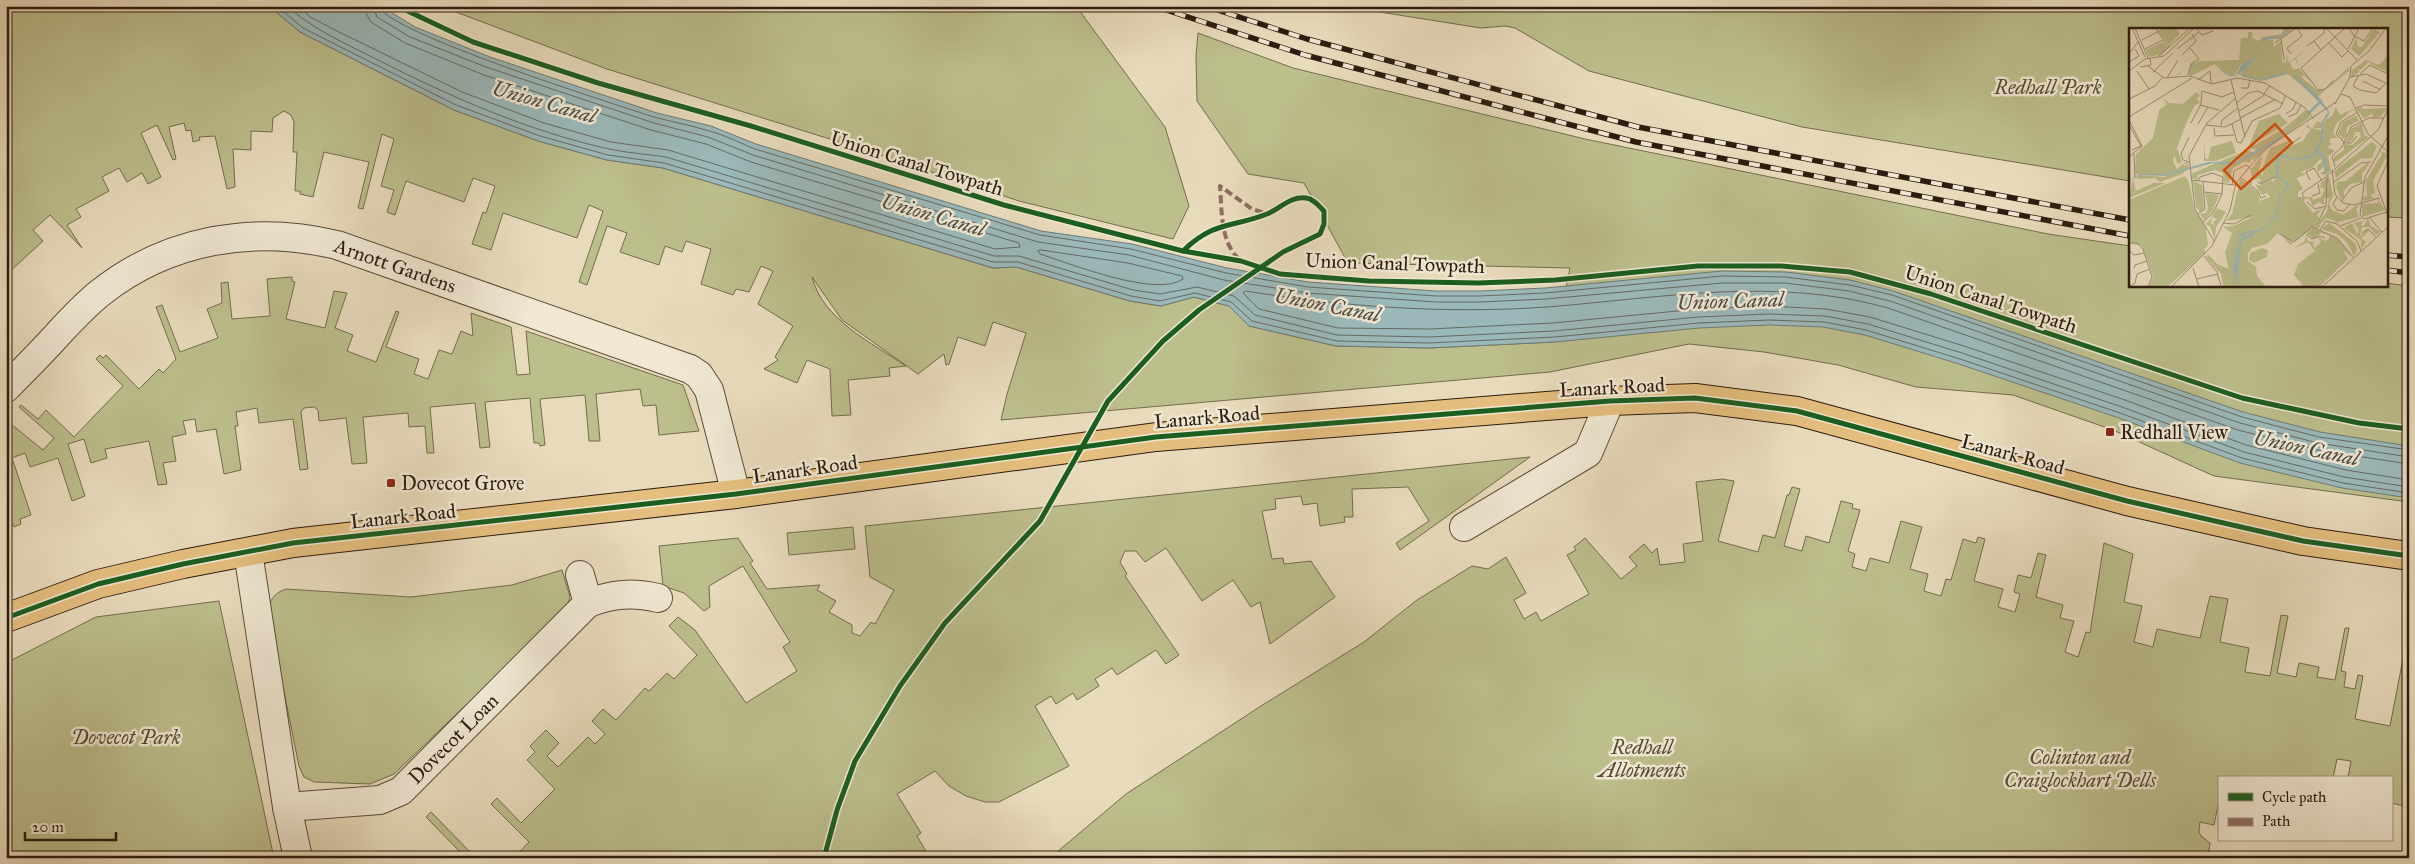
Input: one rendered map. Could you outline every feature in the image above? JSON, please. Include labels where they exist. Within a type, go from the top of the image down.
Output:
[{"type":"main road","name":"Lanark Road","points":[[6,618],[98,584],[293,543],[736,494],[1156,437],[1610,401],[1695,398],[1797,411],[2127,501],[2304,541],[2409,556]]},
{"type":"street","name":"Arnott Gardens","points":[[6,388],[80,310],[99,293],[136,269],[180,248],[213,240],[243,236],[298,237],[337,245],[690,368],[699,375],[709,390],[736,494]]},
{"type":"street","points":[[1464,527],[1588,453],[1610,401]]},
{"type":"street","points":[[248,552],[287,807],[298,858]]},
{"type":"street","points":[[580,575],[588,603]]},
{"type":"street","name":"Dovecot Loan","points":[[287,807],[380,800],[402,791],[588,603],[622,593],[658,598]]},
{"type":"green space","points":[[6,6],[269,6],[300,32],[454,110],[538,141],[607,160],[663,168],[993,268],[1016,267],[1130,301],[1161,306],[1194,297],[1229,306],[1249,326],[1336,346],[1429,348],[1555,342],[1570,268],[1348,263],[1304,183],[1248,174],[1197,101],[1196,56],[1198,33],[1293,68],[1585,139],[2048,234],[2129,246],[2129,286],[2388,286],[2388,283],[2409,286],[2409,502],[2214,476],[2113,430],[2013,395],[1916,387],[1838,365],[1764,352],[1689,344],[1550,372],[1001,420],[1026,333],[993,322],[985,346],[958,337],[949,364],[946,365],[944,354],[918,374],[842,320],[812,277],[818,292],[838,318],[864,339],[906,366],[889,368],[890,376],[848,380],[851,415],[832,416],[830,369],[807,360],[797,383],[764,369],[778,360],[775,357],[793,326],[758,304],[773,271],[761,266],[749,292],[736,289],[733,295],[701,284],[711,249],[686,241],[682,252],[665,246],[659,265],[620,252],[627,233],[607,226],[587,285],[579,282],[603,211],[589,205],[577,238],[503,213],[491,250],[472,244],[483,212],[486,213],[495,186],[473,178],[464,202],[406,181],[395,215],[387,212],[394,190],[381,186],[394,139],[382,134],[363,209],[358,208],[369,162],[324,152],[313,197],[300,194],[300,191],[295,191],[297,152],[293,152],[294,122],[291,115],[284,111],[273,118],[272,132],[251,131],[251,150],[233,149],[235,187],[227,189],[215,136],[199,137],[200,140],[193,142],[191,130],[186,131],[184,123],[169,127],[176,159],[173,160],[157,125],[141,133],[161,177],[148,184],[142,173],[127,182],[119,168],[102,177],[109,191],[76,209],[81,217],[67,225],[82,248],[50,215],[33,230],[43,241],[6,275]]},
{"type":"green space","points":[[440,6],[1076,6],[1165,127],[1189,206],[1173,239],[1019,201],[871,152],[607,69]]},
{"type":"green space","name":"Redhall Park","points":[[1365,6],[2409,6],[2409,218],[2388,217],[2388,28],[2129,28],[2129,181],[1802,127],[1589,71],[1515,28],[1505,26],[1481,28],[1367,10]]},
{"type":"green space","points":[[292,277],[292,281],[295,282],[286,319],[325,328],[334,291],[347,293],[335,328],[353,335],[347,351],[376,362],[396,311],[399,312],[386,347],[419,359],[414,374],[428,379],[439,350],[452,354],[461,331],[473,336],[471,313],[511,327],[517,375],[530,374],[526,331],[683,385],[699,431],[659,435],[656,405],[643,406],[640,389],[596,394],[600,441],[589,441],[585,395],[540,399],[545,445],[540,446],[539,443],[534,443],[530,398],[485,402],[490,447],[480,448],[475,403],[430,407],[434,453],[427,453],[425,426],[409,427],[408,413],[363,417],[367,463],[352,464],[346,418],[319,421],[318,410],[314,407],[304,408],[301,412],[308,469],[300,470],[293,419],[259,423],[257,408],[236,412],[238,426],[235,426],[241,470],[224,474],[216,429],[197,432],[195,419],[183,421],[186,434],[172,437],[176,461],[163,463],[167,484],[158,485],[149,441],[105,449],[107,458],[91,463],[84,439],[68,444],[85,496],[72,501],[58,458],[30,467],[25,453],[12,458],[31,515],[20,519],[21,524],[14,527],[6,509],[6,420],[43,450],[54,438],[19,407],[21,405],[38,419],[46,410],[74,437],[123,386],[96,359],[100,355],[103,358],[106,355],[139,389],[159,369],[163,373],[176,359],[156,307],[162,305],[180,352],[218,338],[207,309],[222,303],[221,283],[228,282],[232,319],[270,316],[267,279]]},
{"type":"green space","points":[[1530,457],[1400,550],[1396,543],[1429,521],[1408,487],[1352,489],[1353,517],[1344,517],[1345,522],[1320,526],[1317,503],[1303,505],[1301,496],[1275,499],[1276,509],[1262,511],[1272,559],[1283,558],[1284,564],[1311,561],[1335,597],[1270,644],[1260,602],[1251,607],[1233,580],[1202,601],[1166,548],[1145,562],[1136,551],[1125,551],[1120,562],[1127,574],[1125,576],[1179,655],[1166,664],[1156,650],[1117,675],[1112,668],[1095,679],[1099,686],[1077,700],[1073,693],[1056,704],[1051,696],[1035,706],[1069,766],[999,802],[985,802],[966,796],[949,786],[935,771],[897,794],[921,833],[917,836],[930,858],[700,858],[684,854],[683,858],[514,858],[529,842],[491,804],[497,798],[521,823],[555,789],[527,760],[535,752],[530,746],[546,730],[559,743],[547,756],[558,767],[588,737],[595,744],[605,734],[592,721],[603,709],[616,720],[645,688],[649,691],[667,673],[674,679],[697,655],[669,626],[678,617],[695,630],[746,703],[797,671],[783,647],[790,642],[743,566],[709,586],[710,607],[704,611],[684,593],[663,586],[659,546],[738,538],[753,561],[750,563],[767,589],[820,585],[817,590],[836,601],[829,612],[852,625],[852,633],[860,636],[871,622],[875,624],[894,590],[870,577],[865,526]]},
{"type":"green space","points":[[1722,479],[1734,481],[1718,541],[1758,552],[1763,535],[1775,538],[1787,495],[1789,495],[1792,487],[1800,489],[1784,546],[1802,551],[1806,536],[1829,543],[1841,501],[1853,504],[1852,508],[1860,510],[1848,551],[1855,554],[1852,567],[1866,571],[1870,558],[1889,563],[1901,521],[1922,527],[1910,569],[1928,574],[1924,591],[1941,596],[1946,579],[1951,580],[1963,539],[1976,543],[1978,537],[1985,539],[1974,581],[2003,589],[1998,607],[2015,612],[2020,594],[2014,592],[2018,575],[2031,578],[2038,553],[2046,555],[2036,597],[2063,605],[2060,618],[2074,621],[2065,652],[2078,657],[2086,632],[2090,633],[2104,543],[2133,554],[2124,602],[2142,606],[2134,642],[2153,647],[2157,629],[2200,638],[2210,596],[2228,599],[2220,642],[2249,648],[2245,672],[2270,676],[2281,615],[2288,616],[2277,673],[2296,677],[2299,663],[2319,667],[2317,677],[2335,680],[2345,628],[2349,628],[2341,671],[2346,672],[2344,687],[2355,689],[2358,675],[2363,676],[2355,719],[2390,726],[2407,638],[2409,638],[2409,669],[2405,691],[2409,692],[2409,807],[2392,803],[2392,776],[2348,776],[2351,761],[2337,759],[2333,776],[2218,776],[2218,806],[2214,825],[2200,822],[2199,832],[2210,843],[2208,858],[1050,858],[1126,794],[1261,706],[1364,642],[1417,600],[1472,566],[1488,569],[1506,557],[1526,593],[1514,600],[1524,619],[1536,612],[1541,621],[1589,594],[1567,555],[1576,550],[1574,547],[1585,538],[1621,579],[1637,566],[1629,557],[1644,544],[1652,553],[1657,548],[1660,565],[1685,562],[1683,544],[1703,541],[1696,482]]},
{"type":"green space","points":[[853,527],[855,549],[789,555],[787,533]]},
{"type":"green space","points":[[562,570],[570,597],[566,609],[394,774],[370,784],[314,782],[304,777],[299,766],[268,613],[271,601],[275,595],[286,589],[411,597],[512,585]]},
{"type":"green space","name":"Dovecot Park","points":[[219,601],[274,858],[6,858],[6,663],[96,617]]},
{"type":"green space","points":[[431,812],[476,858],[466,858],[426,817]]},
{"type":"water","name":"Union Canal","points":[[269,6],[381,6],[415,27],[490,57],[657,113],[711,126],[756,144],[1041,231],[1132,244],[1227,268],[1308,282],[1436,291],[1545,288],[1722,271],[1786,272],[1850,280],[1893,291],[2243,412],[2320,432],[2409,446],[2409,498],[2342,488],[2240,463],[2119,418],[1959,364],[1865,335],[1823,327],[1769,325],[1699,328],[1555,342],[1429,348],[1336,346],[1249,326],[1229,306],[1194,297],[1161,306],[1130,301],[1016,267],[993,268],[663,168],[607,160],[538,141],[454,110],[300,32]]},
{"type":"railway","points":[[1154,6],[1305,55],[1636,142],[2129,236]]},
{"type":"railway","points":[[1205,6],[1307,39],[1638,127],[2129,220]]},
{"type":"railway","points":[[2388,255],[2409,257]]},
{"type":"railway","points":[[2388,270],[2409,273]]},
{"type":"marked path","points":[[1239,259],[1228,244],[1225,235],[1220,186],[1252,209],[1265,213]]},
{"type":"cycle path","name":"Union Canal Towpath","points":[[397,6],[473,42],[598,83],[751,126],[1004,205],[1183,251],[1241,261],[1280,274],[1369,281],[1478,283],[1555,280],[1698,266],[1781,266],[1850,272],[1931,294],[2242,398],[2359,423],[2409,429]]},
{"type":"cycle path","name":"Union Canal Towpath","points":[[824,858],[837,810],[855,761],[900,686],[945,623],[1040,521],[1108,401],[1163,341],[1199,310],[1283,252],[1320,234],[1324,224],[1324,211],[1309,199],[1295,199],[1267,214],[1214,230],[1194,241],[1183,251]]},
{"type":"cycle path","points":[[6,618],[98,584],[183,564],[293,543],[736,494],[1156,437],[1610,401],[1695,398],[1797,411],[2127,501],[2303,541],[2409,556]]},
{"type":"place","name":"Redhall View","points":[[2110,432]]},
{"type":"place","name":"Dovecot Grove","points":[[391,483]]},
{"type":"park label","name":"Redhall Allotments","points":[[1642,758]]},
{"type":"park label","name":"Colinton and Craiglockhart Dells","points":[[2080,768]]}]
